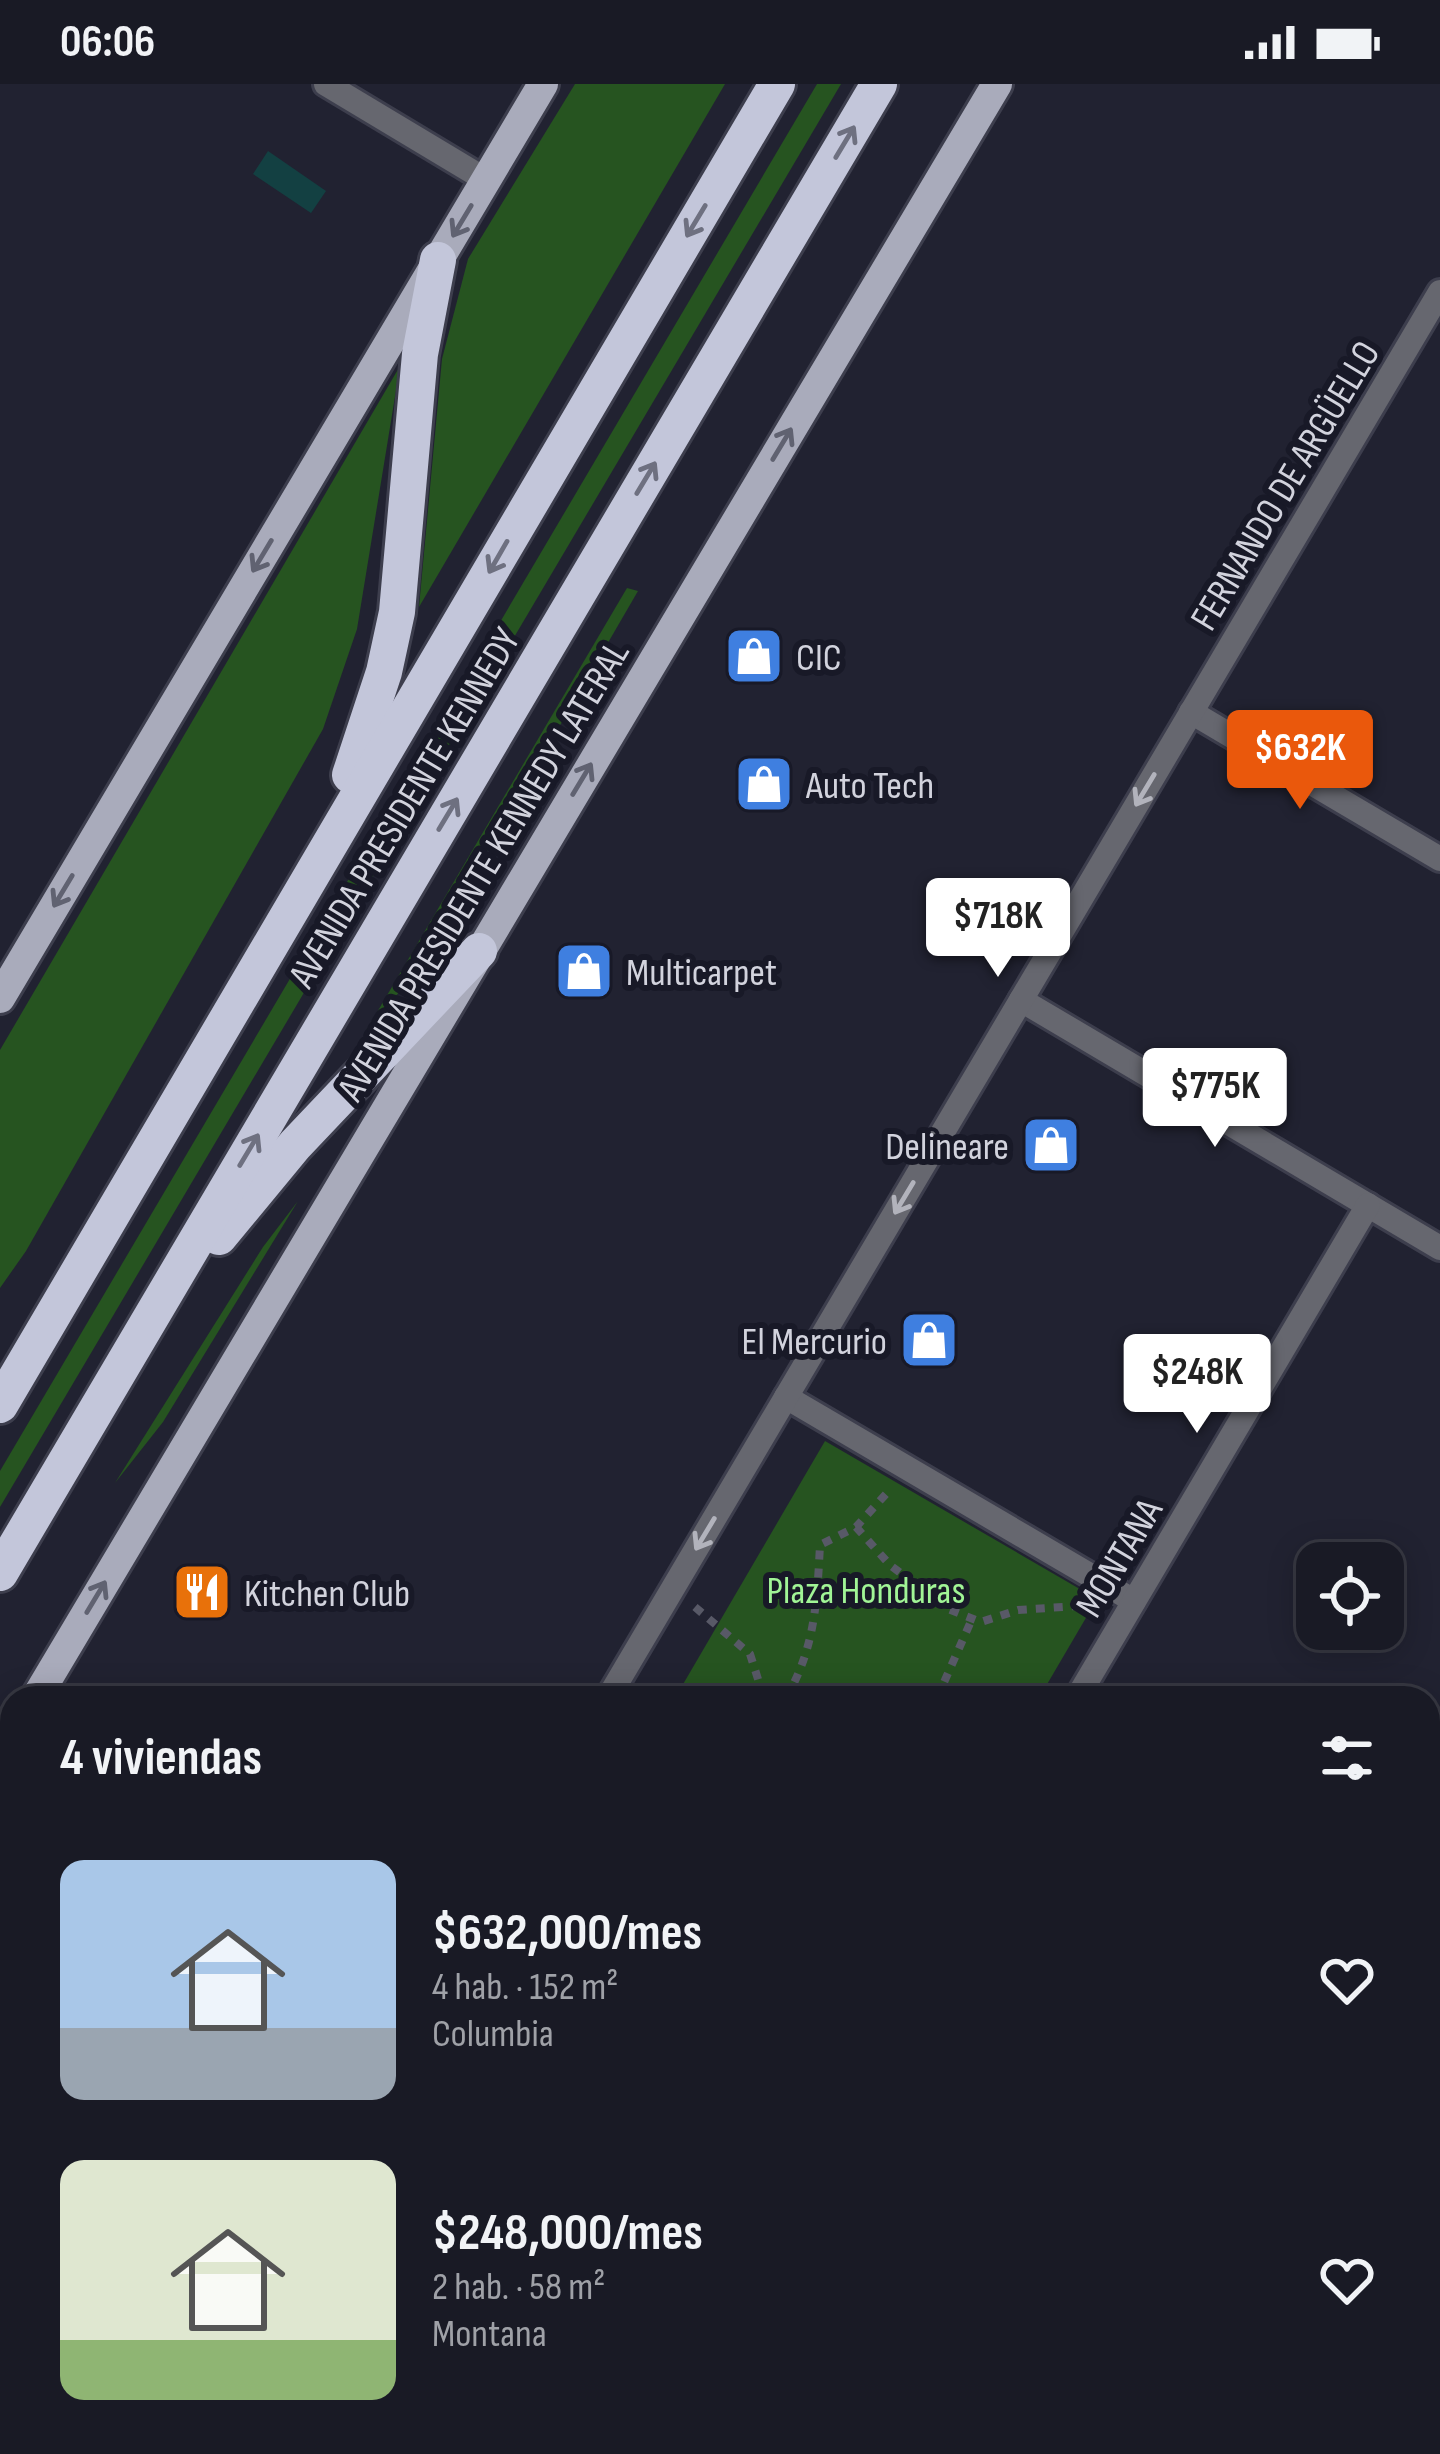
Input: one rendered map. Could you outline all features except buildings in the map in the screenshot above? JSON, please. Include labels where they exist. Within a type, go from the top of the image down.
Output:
[{"type":"highway","name":"AVENIDA PRESIDENTE KENNEDY","points":[[0,1405],[777,84]]},
{"type":"highway","name":"AVENIDA PRESIDENTE KENNEDY","points":[[0,1573],[879,84]]},
{"type":"highway","points":[[309,879],[365,737],[398,612],[420,354],[438,260]]},
{"type":"highway","points":[[147,1323],[296,1145],[479,951]]},
{"type":"highway","points":[[0,1391],[27,1358]]},
{"type":"main road","points":[[0,998],[543,84]]},
{"type":"main road","name":"AVENIDA PRESIDENTE KENNEDY LATERAL","points":[[43,1686],[997,84]]},
{"type":"street","points":[[326,84],[486,180]]},
{"type":"street","name":"FERNANDO DE ARGÜELLO","points":[[615,1686],[1440,292]]},
{"type":"street","points":[[1191,712],[1440,859]]},
{"type":"street","points":[[1021,1000],[1440,1247]]},
{"type":"street","name":"MONTANA","points":[[1084,1686],[1368,1205]]},
{"type":"street","points":[[786,1397],[1134,1601]]},
{"type":"path","points":[[793,1686],[805,1666],[816,1610],[820,1545],[856,1527],[911,1468]]},
{"type":"path","points":[[856,1527],[890,1565],[948,1609],[981,1622],[1018,1610],[1134,1601]]},
{"type":"path","points":[[672,1590],[750,1654],[760,1686]]},
{"type":"path","points":[[942,1686],[972,1619]]},
{"type":"green space","points":[[575,84],[725,84],[419,607],[442,359],[468,259]]},
{"type":"green space","points":[[817,84],[841,84],[0,1507],[0,1471]]},
{"type":"green space","points":[[400,366],[357,629],[323,729],[26,1251],[0,1288],[0,1050]]},
{"type":"green space","points":[[627,588],[638,591],[418,970],[366,1031]]},
{"type":"green space","points":[[298,1201],[163,1422],[115,1483],[263,1247]]},
{"type":"green space","name":"Plaza Honduras","points":[[825,1441],[1097,1599],[1046,1686],[682,1686]]},
{"type":"shaded area","points":[[268,151],[326,191],[311,213],[253,174]]},
{"type":"place","name":"CIC","points":[[754,656]]},
{"type":"place","name":"Auto Tech","points":[[764,784]]},
{"type":"place","name":"Multicarpet","points":[[584,971]]},
{"type":"place","name":"Delineare","points":[[1051,1145]]},
{"type":"place","name":"El Mercurio","points":[[929,1340]]},
{"type":"place","name":"Kitchen Club","points":[[202,1592]]}]
